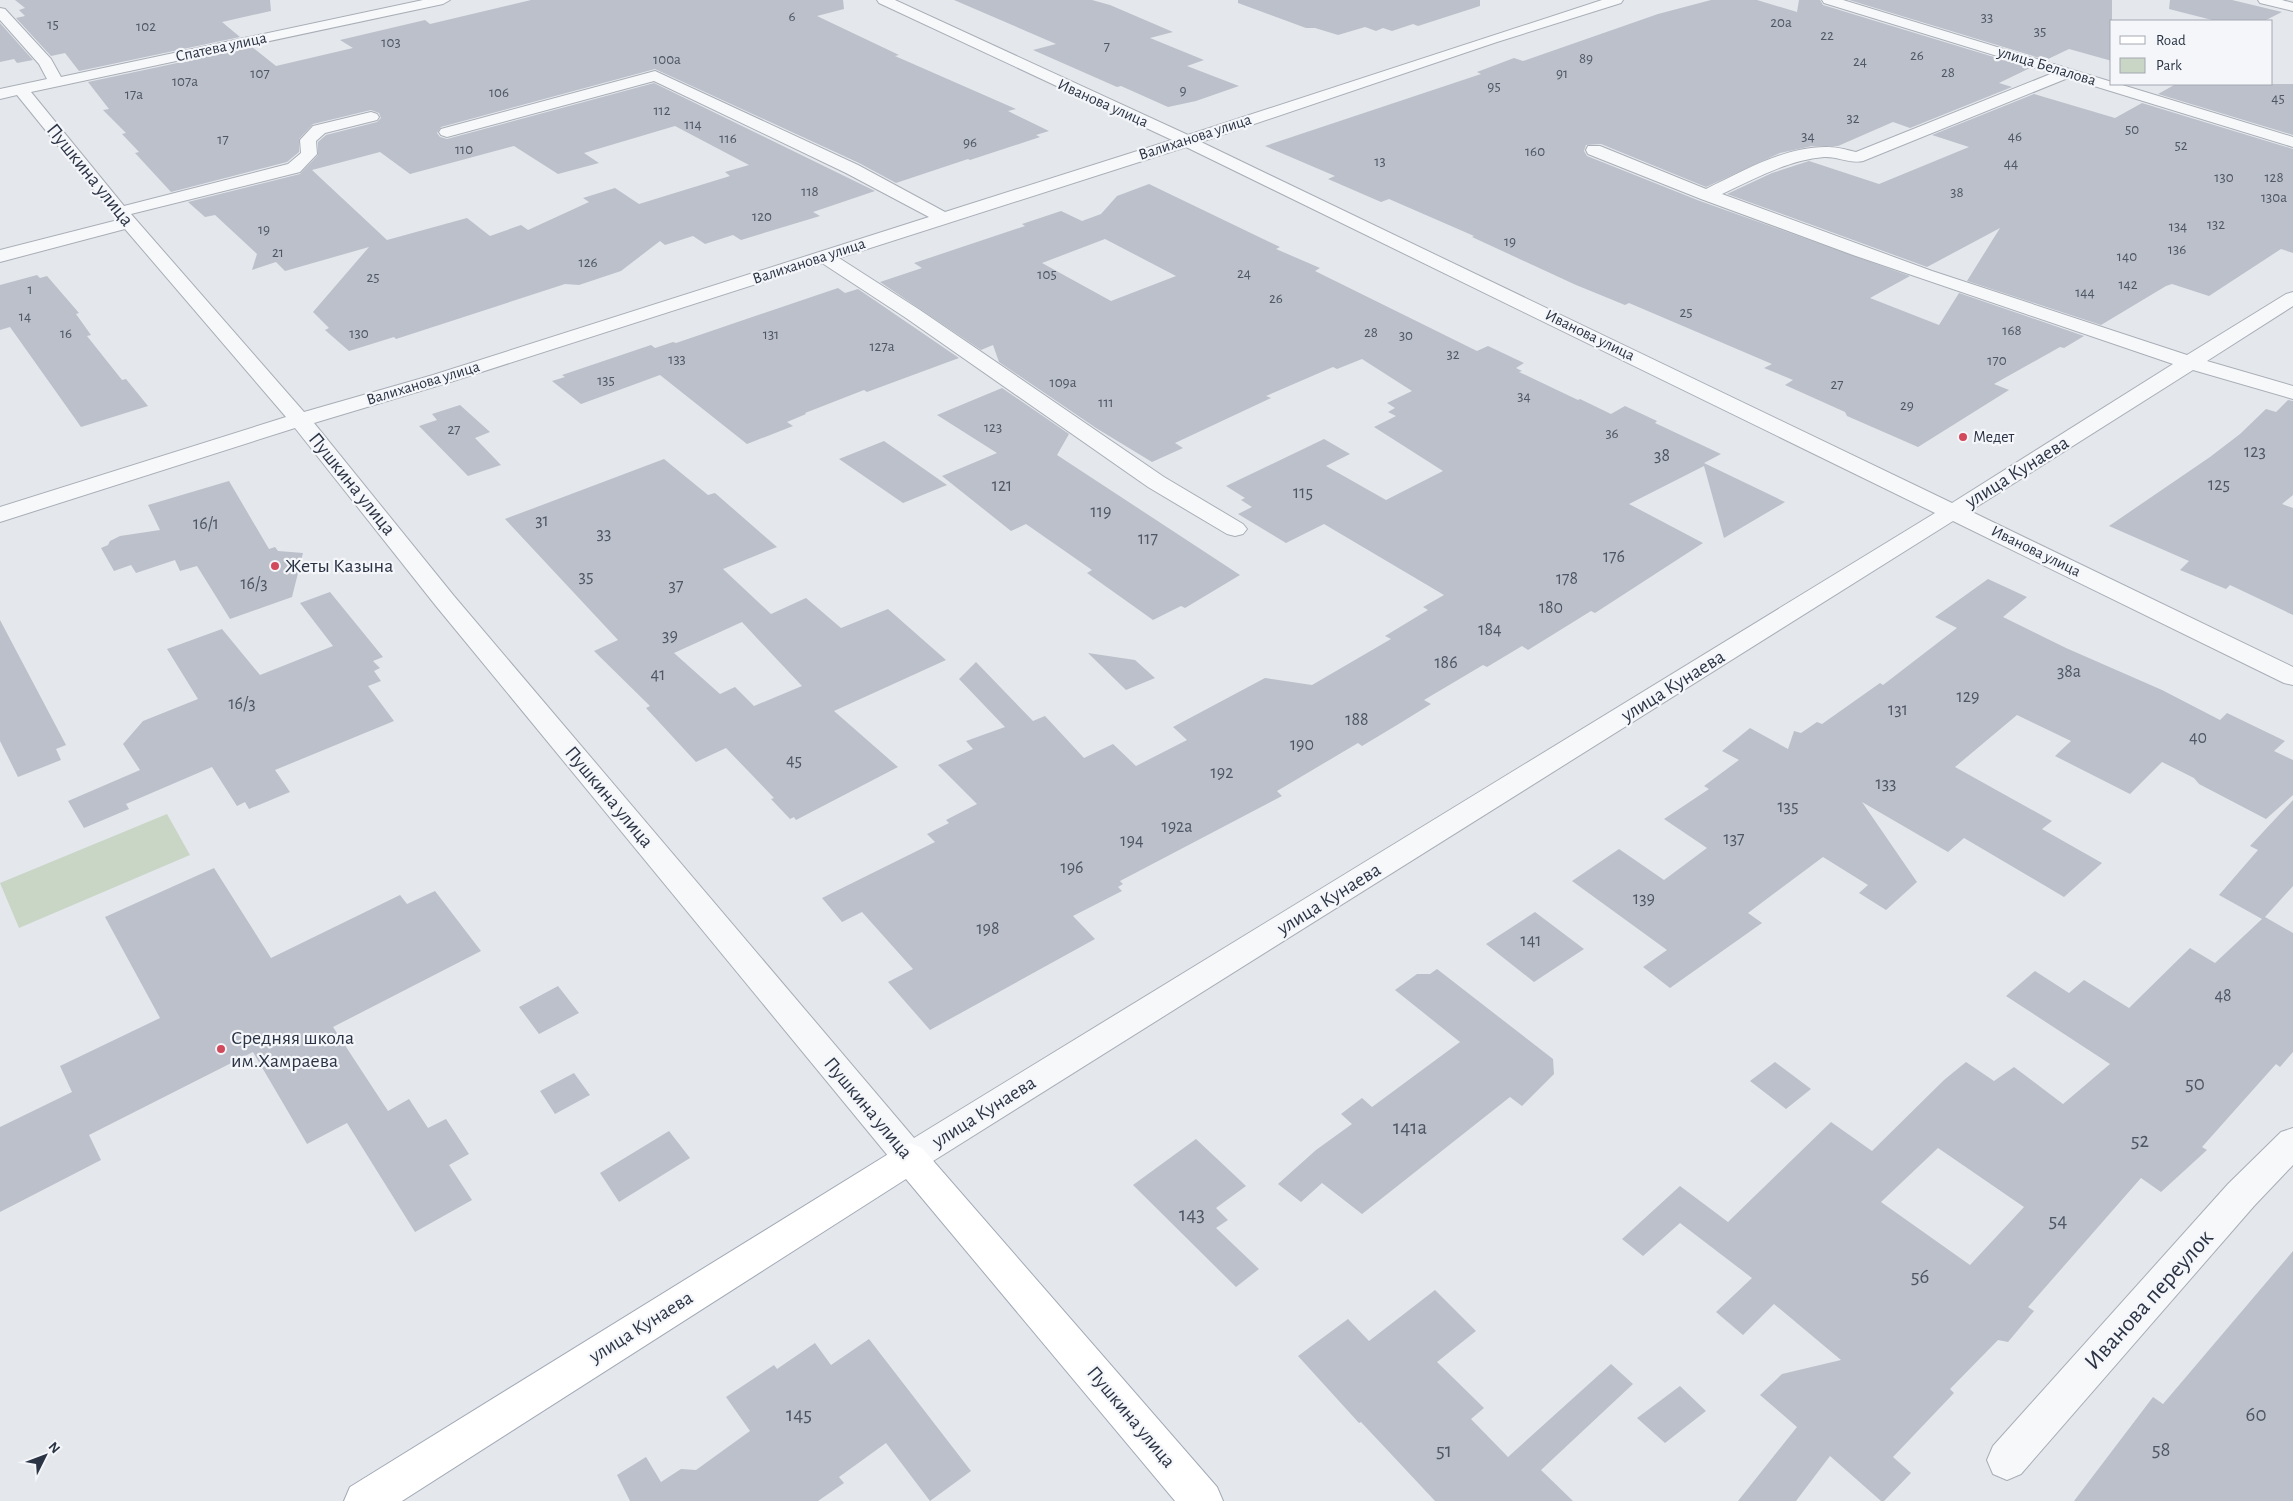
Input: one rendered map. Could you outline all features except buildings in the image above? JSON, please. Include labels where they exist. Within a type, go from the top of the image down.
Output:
[{"type":"main road","name":"улица Кунаева","points":[[365,1501],[910,1158]]},
{"type":"main road","name":"Пушкина улица","points":[[910,1158],[1202,1501]]},
{"type":"street","name":"Спатева улица","points":[[10,92],[443,0]]},
{"type":"street","name":"Иванова улица","points":[[884,0],[962,38],[1187,141],[1954,511],[2293,677]]},
{"type":"street","name":"Валиханова улица","points":[[0,515],[300,420],[440,379],[1187,141],[1492,39],[1616,0]]},
{"type":"street","name":"улица Белалова","points":[[1829,0],[2293,142]]},
{"type":"street","points":[[2265,0],[2293,7]]},
{"type":"street","points":[[0,12],[46,62],[56,82]]},
{"type":"street","points":[[1707,195],[1758,172],[1811,154],[1828,152],[1857,157],[2068,73]]},
{"type":"street","points":[[447,132],[655,76],[852,169],[943,218]]},
{"type":"street","name":"Пушкина улица","points":[[10,92],[125,218],[300,420],[457,616],[910,1158]]},
{"type":"street","points":[[0,256],[294,168],[310,154],[308,140],[319,129],[371,116]]},
{"type":"street","points":[[1594,150],[1707,195],[1926,274],[2128,344],[2293,393]]},
{"type":"street","points":[[823,256],[913,314],[1156,482],[1235,530]]},
{"type":"street","name":"улица Кунаева","points":[[910,1158],[1954,511],[2293,298]]},
{"type":"street","name":"Иванова переулок","points":[[2007,1460],[2241,1196],[2293,1142]]},
{"type":"green space","points":[[167,814],[190,855],[19,928],[0,883]]},
{"type":"place","name":"Медет","points":[[1963,437]]},
{"type":"place","name":"Жеты Казына","points":[[275,566]]},
{"type":"place","name":"Средняя школа им.Хамраева","points":[[221,1049]]}]
